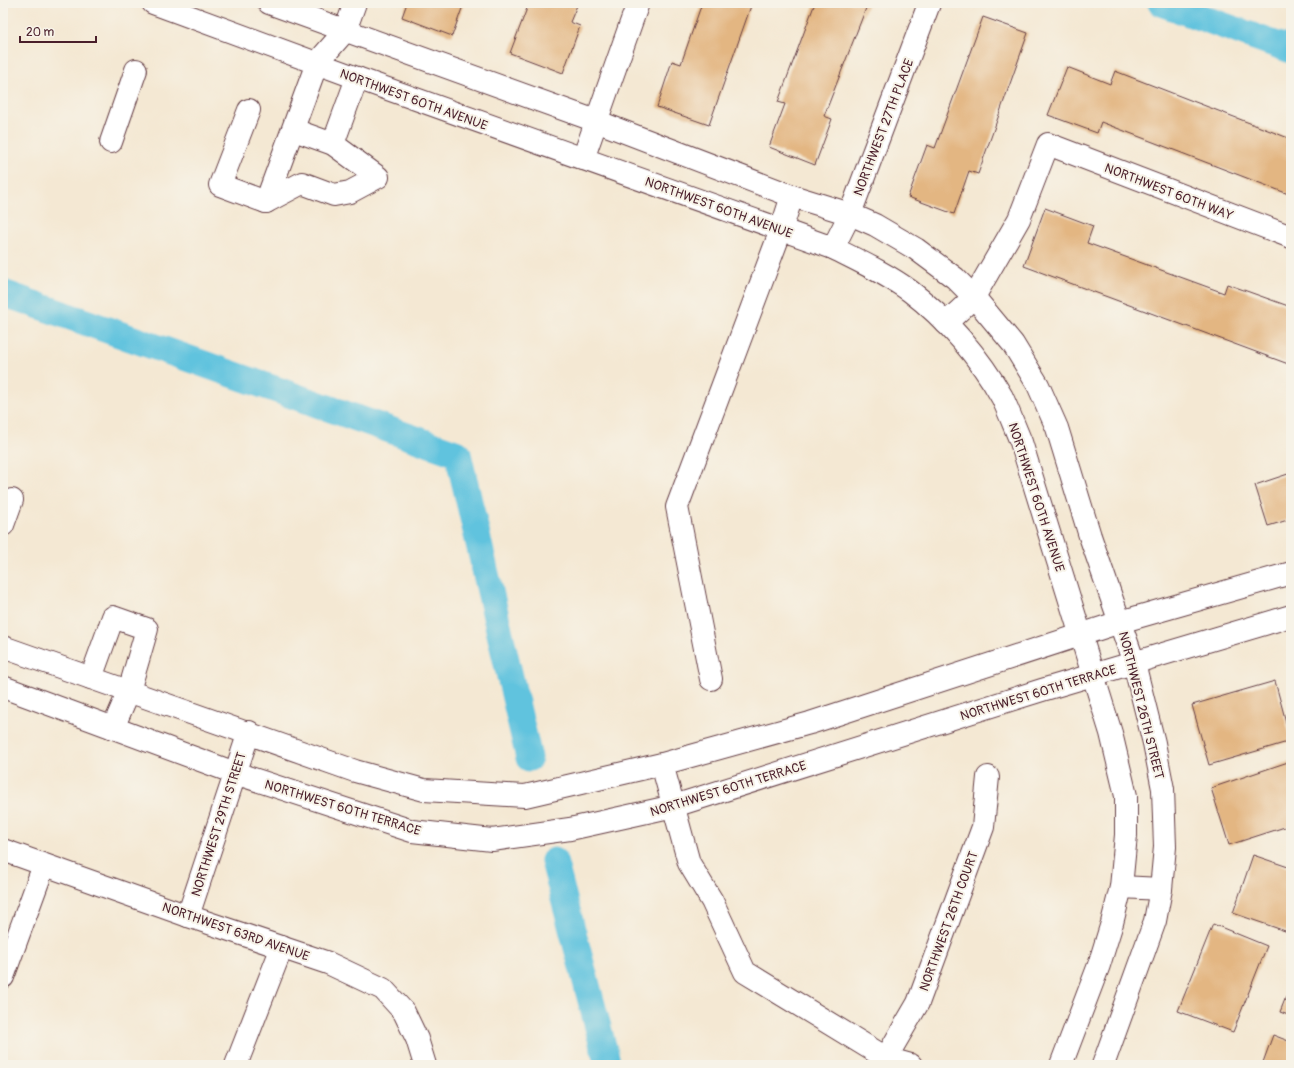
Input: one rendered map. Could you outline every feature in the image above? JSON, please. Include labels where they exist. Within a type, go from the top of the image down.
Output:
[{"type":"street","name":"NORTHWEST 60TH AVENUE","points":[[153,3],[357,78],[833,248],[869,266],[910,292],[946,323],[976,356],[1002,398],[1021,442],[1082,636]]},
{"type":"street","points":[[269,3],[596,121],[792,196],[850,214],[876,225],[916,249],[955,278],[974,297],[1013,344],[1038,384],[1057,428],[1090,536],[1120,622]]},
{"type":"street","points":[[266,202],[294,130],[317,63],[345,30],[355,3]]},
{"type":"street","points":[[583,159],[638,3]]},
{"type":"street","name":"NORTHWEST 27TH PLACE","points":[[833,248],[850,214],[929,4]]},
{"type":"street","points":[[111,142],[136,70]]},
{"type":"street","points":[[333,144],[357,78]]},
{"type":"street","points":[[249,110],[220,185],[266,202],[302,183],[334,195],[350,192],[378,177],[333,144],[294,130]]},
{"type":"street","name":"NORTHWEST 60TH WAY","points":[[974,297],[1019,219],[1048,144],[1291,237]]},
{"type":"street","points":[[711,680],[677,507],[781,230],[792,196]]},
{"type":"street","points":[[946,323],[974,297]]},
{"type":"street","points":[[3,525],[12,500]]},
{"type":"street","points":[[3,647],[355,770],[424,790],[525,796],[662,764],[810,723],[1082,636],[1120,622],[1291,573]]},
{"type":"street","points":[[91,678],[113,616],[148,629],[129,691],[114,728]]},
{"type":"street","name":"NORTHWEST 60TH TERRACE","points":[[3,687],[235,773],[412,831],[492,840],[570,829],[674,806],[1094,675],[1291,616]]},
{"type":"street","name":"NORTHWEST 26TH STREET","points":[[1102,1065],[1155,921],[1161,889],[1165,847],[1163,789],[1154,743],[1134,663],[1120,622]]},
{"type":"street","points":[[1061,1065],[1099,965],[1112,922],[1121,887],[1126,835],[1126,796],[1111,733],[1082,636]]},
{"type":"street","name":"NORTHWEST 29TH STREET","points":[[188,916],[249,732]]},
{"type":"street","points":[[662,764],[689,863],[712,901],[745,972],[886,1058],[911,1065]]},
{"type":"street","name":"NORTHWEST 26TH COURT","points":[[886,1058],[918,1003],[983,827],[988,777]]},
{"type":"street","name":"NORTHWEST 63RD AVENUE","points":[[3,850],[188,916],[328,963],[383,989],[404,1012],[416,1039],[425,1065]]},
{"type":"street","points":[[3,977],[44,864]]},
{"type":"street","points":[[1121,887],[1161,889]]},
{"type":"street","points":[[236,1065],[282,947]]},
{"type":"building","points":[[407,3],[464,3],[452,36],[402,17]]},
{"type":"building","points":[[529,3],[578,3],[570,22],[580,26],[563,73],[510,53]]},
{"type":"building","points":[[702,3],[752,3],[709,125],[657,107],[672,61],[681,64]]},
{"type":"building","points":[[815,3],[868,3],[824,116],[832,119],[815,165],[769,147],[785,104],[778,102]]},
{"type":"building","points":[[983,17],[1028,33],[978,174],[969,171],[954,214],[908,197],[927,145],[935,148]]},
{"type":"building","points":[[1067,67],[1110,84],[1115,71],[1291,139],[1291,195],[1101,122],[1097,133],[1048,115]]},
{"type":"building","points":[[1045,208],[1093,226],[1087,243],[1224,293],[1227,284],[1291,307],[1291,365],[1024,266]]},
{"type":"building","points":[[1291,473],[1291,519],[1268,526],[1255,485]]},
{"type":"building","points":[[1275,681],[1291,741],[1209,765],[1192,705]]},
{"type":"building","points":[[1291,761],[1291,825],[1229,845],[1211,788]]},
{"type":"building","points":[[1253,855],[1291,868],[1291,933],[1233,913]]},
{"type":"building","points":[[1213,924],[1267,946],[1233,1032],[1178,1011]]},
{"type":"building","points":[[1291,984],[1291,1016],[1280,1012]]},
{"type":"building","points":[[1273,1035],[1291,1042],[1291,1065],[1262,1065]]},
{"type":"waterway","points":[[1161,3],[1291,50]]},
{"type":"waterway","points":[[3,293],[458,454],[529,758]]},
{"type":"waterway","points":[[554,861],[608,1065]]}]
